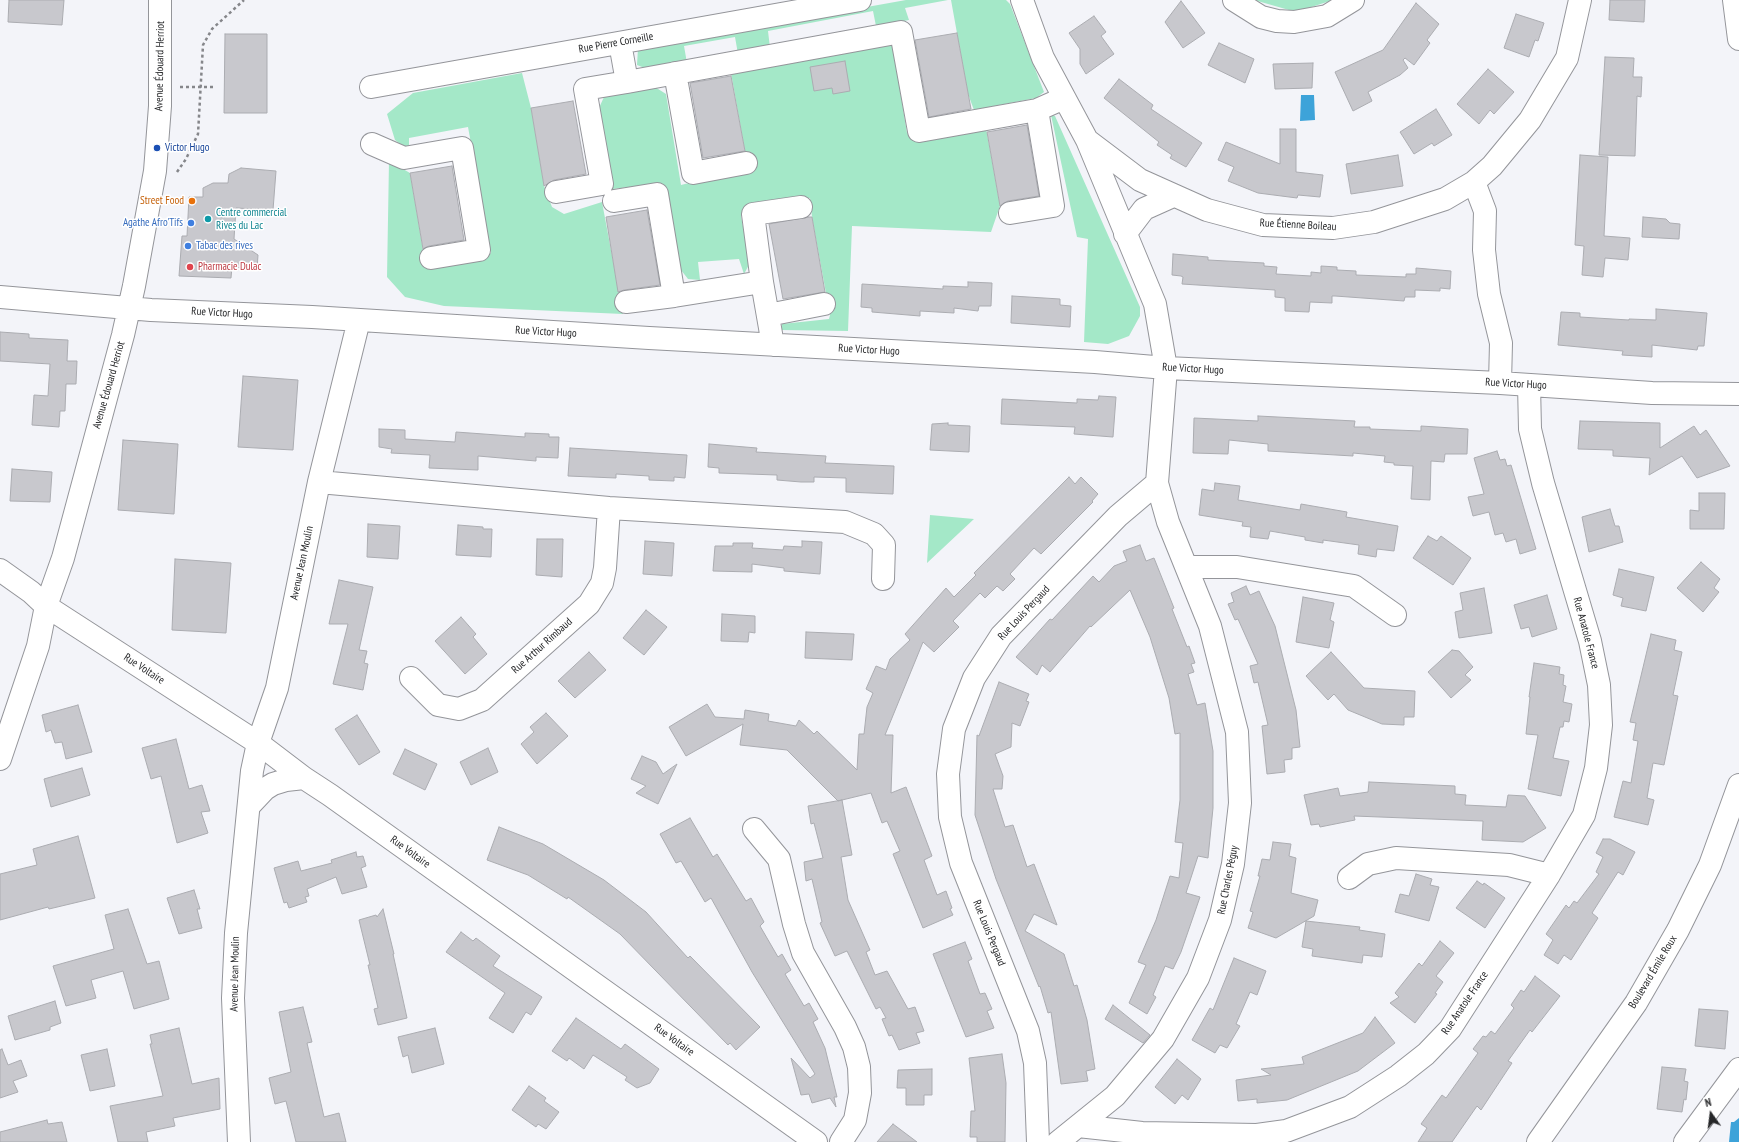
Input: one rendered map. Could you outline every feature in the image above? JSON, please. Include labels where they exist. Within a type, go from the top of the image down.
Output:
[{"type":"street","name":"Avenue Édouard Herriot","points":[[0,759],[38,646],[46,606],[63,558],[130,307],[152,185],[157,148],[160,88],[160,0]]},
{"type":"street","name":"Rue Pierre Corneille","points":[[371,87],[860,0]]},
{"type":"street","name":"Rue Étienne Boileau","points":[[1022,0],[1043,58],[1087,140],[1155,304],[1166,368]]},
{"type":"street","points":[[1234,0],[1262,17],[1277,21],[1294,22],[1327,16],[1353,0]]},
{"type":"street","name":"Rue Étienne Boileau","points":[[1087,140],[1140,180],[1173,196],[1208,210],[1263,225],[1333,228],[1374,222],[1445,199],[1474,182],[1492,166],[1530,120],[1567,58],[1580,0]]},
{"type":"street","points":[[1734,0],[1739,39]]},
{"type":"street","points":[[556,192],[602,184],[585,89],[901,32],[919,132],[1037,110],[1064,98]]},
{"type":"street","points":[[620,43],[627,82]]},
{"type":"street","points":[[675,73],[693,173],[746,163]]},
{"type":"street","points":[[1010,213],[1053,206],[1037,110]]},
{"type":"street","points":[[372,144],[404,158],[462,148],[479,250],[431,258]]},
{"type":"street","points":[[1474,182],[1485,211],[1484,250],[1489,294],[1501,343],[1500,383]]},
{"type":"street","points":[[614,201],[657,194],[674,296]]},
{"type":"street","points":[[1125,234],[1144,209],[1173,196]]},
{"type":"street","points":[[773,345],[752,214],[801,207]]},
{"type":"street","points":[[626,302],[762,282]]},
{"type":"street","name":"Rue Victor Hugo","points":[[0,297],[151,310],[359,320],[773,345],[1095,362],[1166,368],[1500,383],[1652,393],[1739,394]]},
{"type":"street","points":[[768,315],[824,304]]},
{"type":"street","name":"Avenue Jean Moulin","points":[[239,1142],[233,998],[236,933],[252,771],[258,743],[277,688],[319,482],[359,320]]},
{"type":"street","points":[[1157,483],[1166,368]]},
{"type":"street","name":"Rue Anatole France","points":[[1078,1126],[1142,1133],[1286,1136],[1350,1107],[1398,1076],[1426,1054],[1450,1029],[1549,875],[1584,815],[1596,768],[1601,725],[1599,685],[1590,641],[1543,483],[1530,429],[1529,385]]},
{"type":"street","points":[[319,482],[609,508],[845,522],[874,534],[884,545],[883,579]]},
{"type":"street","name":"Rue Charles Péguy","points":[[1058,1142],[1115,1096],[1163,1039],[1198,978],[1220,920],[1233,864],[1240,803],[1237,732],[1210,626],[1188,567],[1168,522],[1157,483]]},
{"type":"street","name":"Rue Louis Pergaud","points":[[1038,1142],[1034,1063],[1028,1031],[961,863],[950,817],[948,774],[954,729],[974,678],[1001,636],[1118,516],[1157,483]]},
{"type":"street","name":"Rue Arthur Rimbaud","points":[[412,678],[438,704],[459,709],[482,700],[589,604],[602,583],[606,568],[609,508]]},
{"type":"street","points":[[1188,567],[1237,567],[1354,586],[1396,615]]},
{"type":"street","name":"Rue Voltaire","points":[[0,570],[31,592],[46,606],[258,743],[304,778],[330,795],[816,1142]]},
{"type":"street","points":[[249,806],[269,786],[286,780],[304,778]]},
{"type":"street","name":"Boulevard Émile Roux","points":[[1538,1142],[1636,1003],[1678,930],[1710,865],[1739,785]]},
{"type":"street","points":[[754,829],[779,859],[794,924],[803,953],[846,1026],[854,1046],[859,1067],[860,1093],[855,1120],[841,1142]]},
{"type":"street","points":[[1349,878],[1368,864],[1396,858],[1509,865],[1549,875]]},
{"type":"street","points":[[1685,1142],[1739,1069]]},
{"type":"path","points":[[152,185],[172,177],[186,160],[198,134],[202,87],[203,46],[212,29],[244,0]]},
{"type":"path","points":[[160,88],[216,87]]},
{"type":"green space","points":[[906,0],[948,0],[905,8],[909,20],[876,26],[873,11],[768,31],[770,48],[738,54],[735,37],[684,46],[687,63],[650,70],[637,65],[638,48]]},
{"type":"green space","points":[[951,0],[1006,0],[1010,4],[1044,92],[1036,98],[974,110],[968,94]]},
{"type":"green space","points":[[1254,0],[1333,0],[1296,12]]},
{"type":"green space","points":[[892,41],[907,133],[920,142],[986,128],[1000,206],[991,232],[852,226],[848,331],[781,330],[782,324],[829,319],[830,315],[812,217],[810,198],[761,203],[741,216],[750,263],[744,274],[739,259],[698,262],[700,280],[688,279],[681,270],[662,183],[613,189],[598,110],[604,97],[655,87],[666,94],[681,185],[748,168],[731,73]]},
{"type":"green space","points":[[522,73],[531,108],[544,186],[552,207],[564,214],[602,202],[623,314],[444,306],[405,297],[387,277],[389,161],[410,173],[423,250],[427,257],[481,260],[491,253],[468,127],[409,138],[409,151],[395,140],[387,114],[413,93]]},
{"type":"green space","points":[[1051,115],[1055,116],[1140,307],[1140,316],[1129,336],[1108,344],[1084,342],[1088,239],[1077,237]]},
{"type":"green space","points":[[930,515],[974,519],[927,563]]},
{"type":"water","points":[[1301,95],[1314,95],[1315,120],[1300,121]]},
{"type":"water","points":[[1739,1118],[1739,1142],[1729,1142],[1731,1122],[1734,1122]]},
{"type":"building","points":[[9,0],[64,0],[62,25],[8,22]]},
{"type":"building","points":[[1610,0],[1645,0],[1644,22],[1609,20]]},
{"type":"building","points":[[1181,1],[1205,33],[1183,48],[1165,22]]},
{"type":"building","points":[[1416,3],[1439,24],[1427,40],[1430,43],[1414,65],[1405,58],[1403,60],[1408,68],[1400,75],[1368,92],[1372,101],[1353,111],[1335,72],[1383,50]]},
{"type":"building","points":[[1516,14],[1544,23],[1538,41],[1535,40],[1529,57],[1504,48]]},
{"type":"building","points":[[1094,16],[1106,32],[1101,36],[1114,54],[1086,74],[1080,64],[1080,49],[1069,33]]},
{"type":"building","points":[[957,33],[971,109],[929,117],[915,40]]},
{"type":"building","points":[[225,34],[267,34],[267,113],[224,113]]},
{"type":"building","points":[[1219,43],[1254,59],[1245,83],[1208,65]]},
{"type":"building","points":[[1605,57],[1634,58],[1633,77],[1642,77],[1641,97],[1637,96],[1635,156],[1599,155]]},
{"type":"building","points":[[845,61],[850,91],[833,94],[832,88],[814,91],[810,67]]},
{"type":"building","points":[[1313,63],[1312,88],[1275,89],[1273,64]]},
{"type":"building","points":[[1488,69],[1514,92],[1494,114],[1490,110],[1479,124],[1457,104]]},
{"type":"building","points":[[731,76],[745,151],[703,158],[690,83]]},
{"type":"building","points":[[1119,79],[1153,105],[1151,109],[1202,143],[1186,167],[1170,158],[1172,155],[1157,145],[1159,142],[1104,98]]},
{"type":"building","points":[[573,101],[586,174],[554,180],[544,186],[531,108]]},
{"type":"building","points":[[1436,109],[1452,135],[1434,146],[1432,143],[1414,154],[1400,132]]},
{"type":"building","points":[[1027,125],[1039,196],[1008,201],[1000,206],[987,132]]},
{"type":"building","points":[[1280,129],[1296,129],[1296,172],[1323,175],[1320,197],[1298,195],[1297,198],[1258,193],[1228,181],[1234,167],[1218,160],[1226,142],[1280,164]]},
{"type":"building","points":[[1398,155],[1403,186],[1351,194],[1346,164]]},
{"type":"building","points":[[1580,155],[1608,157],[1604,236],[1630,238],[1628,260],[1605,258],[1603,277],[1582,275],[1584,246],[1575,245]]},
{"type":"building","points":[[452,166],[464,240],[429,246],[423,249],[410,173]]},
{"type":"building","name":"Centre commercial Rives du Lac","points":[[241,168],[276,171],[273,210],[236,208],[234,239],[258,255],[257,269],[232,267],[231,278],[179,276],[182,236],[187,236],[189,197],[203,197],[203,188],[213,183],[228,183],[229,174]]},
{"type":"building","points":[[647,210],[660,285],[618,292],[606,217]]},
{"type":"building","points":[[812,217],[825,292],[783,299],[769,224]]},
{"type":"building","points":[[1643,217],[1666,219],[1670,223],[1680,224],[1679,239],[1642,237]]},
{"type":"building","points":[[1173,254],[1208,257],[1208,260],[1264,263],[1264,266],[1277,267],[1276,274],[1311,276],[1311,272],[1321,273],[1321,266],[1337,267],[1337,270],[1356,271],[1356,275],[1406,277],[1406,274],[1416,274],[1416,268],[1451,271],[1450,289],[1440,288],[1440,291],[1415,290],[1415,297],[1405,297],[1404,301],[1332,296],[1332,303],[1310,302],[1309,312],[1285,311],[1285,298],[1275,297],[1275,290],[1182,284],[1183,277],[1172,275]]},
{"type":"building","points":[[968,282],[992,283],[991,306],[979,306],[978,311],[954,308],[954,313],[920,311],[920,316],[872,312],[872,308],[861,307],[862,284],[943,289],[943,286],[968,287]]},
{"type":"building","points":[[1012,296],[1060,299],[1060,305],[1071,306],[1070,327],[1011,323]]},
{"type":"building","points":[[1656,309],[1707,313],[1704,346],[1698,346],[1697,350],[1652,345],[1652,357],[1622,355],[1623,351],[1558,345],[1561,312],[1580,313],[1580,317],[1656,320]]},
{"type":"building","points":[[0,332],[29,334],[29,338],[68,340],[67,361],[77,361],[76,384],[66,384],[65,411],[60,411],[59,427],[32,425],[34,395],[48,396],[50,364],[0,361]]},
{"type":"building","points":[[243,376],[298,380],[293,450],[238,447]]},
{"type":"building","points":[[1099,396],[1116,397],[1113,437],[1074,434],[1075,427],[1001,424],[1002,399],[1077,403],[1077,399],[1098,400]]},
{"type":"building","points":[[1258,416],[1355,421],[1354,427],[1370,427],[1370,429],[1421,431],[1421,426],[1468,429],[1467,454],[1445,454],[1444,462],[1431,461],[1430,500],[1411,499],[1413,466],[1394,465],[1394,463],[1384,462],[1385,456],[1353,453],[1353,456],[1268,451],[1268,444],[1229,440],[1228,454],[1193,453],[1194,418],[1258,421]]},
{"type":"building","points":[[1580,421],[1660,423],[1660,448],[1694,426],[1700,435],[1706,430],[1730,466],[1697,478],[1682,456],[1649,475],[1650,458],[1613,456],[1613,450],[1578,449]]},
{"type":"building","points":[[948,423],[948,425],[970,426],[969,452],[930,450],[932,424]]},
{"type":"building","points":[[379,429],[405,430],[405,439],[455,442],[456,432],[525,437],[525,433],[549,434],[549,437],[559,437],[558,458],[536,457],[536,461],[478,456],[478,470],[429,468],[430,455],[391,453],[392,449],[379,447]]},
{"type":"building","points":[[123,440],[178,444],[174,514],[118,510]]},
{"type":"building","points":[[709,444],[757,448],[756,452],[826,456],[825,463],[894,466],[893,494],[846,492],[846,478],[814,477],[814,482],[801,482],[777,480],[777,475],[719,473],[719,468],[708,467]]},
{"type":"building","points":[[570,448],[687,455],[685,478],[674,477],[674,481],[649,480],[649,476],[616,474],[616,478],[568,476]]},
{"type":"building","points":[[1497,451],[1500,460],[1505,459],[1507,466],[1511,465],[1536,549],[1520,554],[1516,539],[1506,542],[1503,533],[1495,535],[1489,512],[1473,516],[1468,497],[1484,494],[1474,458]]},
{"type":"building","points":[[12,469],[52,472],[50,502],[10,501]]},
{"type":"building","points":[[1069,477],[1075,484],[1081,477],[1098,494],[1092,501],[1093,502],[1041,554],[1034,548],[1010,574],[1015,579],[1003,591],[997,586],[985,598],[980,593],[953,621],[959,627],[934,652],[923,642],[885,735],[893,735],[891,793],[906,787],[932,856],[924,860],[937,895],[946,891],[952,908],[950,909],[953,915],[923,928],[893,854],[900,851],[887,821],[882,823],[871,793],[838,801],[787,750],[740,745],[743,724],[686,756],[669,727],[707,704],[715,717],[744,719],[745,710],[769,714],[768,721],[796,726],[799,720],[814,734],[817,731],[857,770],[859,734],[864,734],[867,707],[873,693],[866,689],[876,666],[886,670],[890,659],[910,640],[905,634],[946,588],[954,597],[976,575],[974,573]]},
{"type":"building","points":[[1215,483],[1240,486],[1238,500],[1300,510],[1301,504],[1347,512],[1346,517],[1398,526],[1394,551],[1377,549],[1376,557],[1358,554],[1359,545],[1323,540],[1323,543],[1305,540],[1305,537],[1270,531],[1268,539],[1250,537],[1251,527],[1242,526],[1243,522],[1199,515],[1202,489],[1214,491]]},
{"type":"building","points":[[1699,493],[1725,493],[1724,529],[1690,529],[1690,510],[1699,511]]},
{"type":"building","points":[[1610,509],[1615,526],[1619,526],[1623,542],[1589,552],[1582,517]]},
{"type":"building","points":[[368,524],[400,526],[398,559],[367,557]]},
{"type":"building","points":[[458,525],[492,529],[491,557],[456,555]]},
{"type":"building","points":[[1428,536],[1437,541],[1441,536],[1471,558],[1453,585],[1413,558]]},
{"type":"building","points":[[537,539],[563,539],[562,577],[536,575]]},
{"type":"building","points":[[645,541],[674,543],[672,576],[643,574]]},
{"type":"building","points":[[802,541],[822,542],[820,574],[784,571],[784,568],[752,564],[752,572],[713,571],[715,546],[733,546],[733,543],[753,543],[752,548],[783,550],[784,546],[802,547]]},
{"type":"building","points":[[1140,545],[1146,561],[1154,558],[1174,608],[1172,609],[1187,647],[1189,646],[1195,663],[1191,664],[1194,672],[1188,674],[1197,705],[1205,703],[1213,751],[1213,808],[1208,858],[1198,856],[1186,893],[1200,897],[1181,952],[1173,969],[1165,966],[1153,995],[1156,997],[1147,1014],[1129,1003],[1146,965],[1138,962],[1156,920],[1170,876],[1179,878],[1183,843],[1175,842],[1180,800],[1180,733],[1175,734],[1169,698],[1150,637],[1130,590],[1091,627],[1090,626],[1050,672],[1042,665],[1037,675],[1016,657],[1050,619],[1052,620],[1093,576],[1099,582],[1114,566],[1127,561],[1123,551]]},
{"type":"building","points":[[175,559],[231,563],[226,633],[172,630]]},
{"type":"building","points":[[1701,562],[1720,579],[1714,588],[1719,592],[1703,612],[1677,588]]},
{"type":"building","points":[[1619,569],[1654,577],[1646,611],[1621,606],[1623,598],[1613,595]]},
{"type":"building","points":[[339,580],[373,587],[359,650],[367,651],[364,663],[368,664],[363,690],[333,684],[348,624],[329,624]]},
{"type":"building","points":[[1246,586],[1250,595],[1259,591],[1275,626],[1296,710],[1300,747],[1292,748],[1292,759],[1284,760],[1285,772],[1267,774],[1262,726],[1268,725],[1258,682],[1254,683],[1250,666],[1258,664],[1238,619],[1235,620],[1228,604],[1234,602],[1231,593]]},
{"type":"building","points":[[1484,588],[1492,633],[1459,638],[1455,612],[1463,610],[1460,593]]},
{"type":"building","points":[[1547,595],[1557,629],[1532,637],[1529,627],[1521,629],[1514,605]]},
{"type":"building","points":[[1303,597],[1334,603],[1330,620],[1334,622],[1329,648],[1296,642]]},
{"type":"building","points":[[646,610],[667,627],[644,655],[623,638]]},
{"type":"building","points":[[722,614],[755,616],[755,633],[749,632],[748,642],[721,641]]},
{"type":"building","points":[[461,617],[476,634],[473,637],[487,654],[465,674],[435,641]]},
{"type":"building","points":[[806,632],[854,634],[852,660],[805,658]]},
{"type":"building","points":[[1651,634],[1676,640],[1674,650],[1682,652],[1673,695],[1678,696],[1664,765],[1653,763],[1647,798],[1654,800],[1648,825],[1614,817],[1623,781],[1631,783],[1638,741],[1633,740],[1636,723],[1630,722]]},
{"type":"building","points":[[1452,650],[1459,651],[1473,667],[1465,675],[1471,680],[1451,698],[1428,672]]},
{"type":"building","points":[[589,652],[606,670],[575,698],[558,681]]},
{"type":"building","points":[[1331,652],[1364,688],[1415,691],[1414,717],[1404,717],[1404,725],[1382,724],[1348,710],[1334,694],[1328,700],[1306,676]]},
{"type":"building","points":[[1534,663],[1560,667],[1559,674],[1564,675],[1563,685],[1566,686],[1563,702],[1572,704],[1569,722],[1564,721],[1563,727],[1560,727],[1553,758],[1569,761],[1561,796],[1528,789],[1538,735],[1526,734]]},
{"type":"building","points":[[999,682],[1029,694],[1026,701],[1029,702],[1020,726],[1012,723],[1011,747],[995,754],[1003,776],[1002,789],[993,789],[1005,827],[1013,825],[1027,867],[1034,864],[1057,925],[1034,914],[1025,931],[1064,954],[1074,986],[1077,985],[1087,1020],[1095,1069],[1086,1071],[1088,1081],[1061,1084],[1051,1012],[1048,1013],[1040,986],[1039,987],[996,879],[975,815],[977,735],[979,736]]},
{"type":"building","points":[[78,705],[92,752],[66,759],[62,742],[55,743],[51,730],[46,732],[42,715]]},
{"type":"building","points":[[546,713],[568,736],[537,764],[521,744],[534,732],[530,727]]},
{"type":"building","points":[[357,715],[380,752],[359,765],[335,729]]},
{"type":"building","points":[[176,739],[189,789],[202,785],[210,811],[201,812],[208,833],[177,843],[161,776],[151,779],[142,748]]},
{"type":"building","points":[[488,748],[498,772],[471,785],[460,762]]},
{"type":"building","points":[[405,749],[437,764],[425,790],[393,774]]},
{"type":"building","points":[[642,756],[656,762],[663,774],[677,764],[658,804],[636,793],[646,786],[631,779]]},
{"type":"building","points":[[82,768],[90,795],[51,807],[44,779]]},
{"type":"building","points":[[1369,782],[1455,786],[1455,794],[1466,795],[1465,805],[1506,807],[1508,795],[1525,796],[1546,828],[1523,842],[1482,840],[1483,821],[1354,816],[1355,820],[1320,827],[1319,824],[1311,825],[1304,795],[1338,788],[1340,796],[1368,792]]},
{"type":"building","points":[[842,800],[852,855],[841,857],[848,900],[870,950],[866,952],[875,975],[887,971],[908,1009],[915,1007],[924,1031],[916,1033],[920,1043],[899,1050],[892,1035],[889,1036],[882,1019],[886,1018],[880,1007],[876,1009],[847,951],[835,956],[820,923],[822,922],[812,879],[806,881],[804,862],[823,858],[814,823],[811,824],[808,806]]},
{"type":"building","points":[[690,818],[713,857],[717,854],[746,901],[751,898],[764,922],[760,926],[778,957],[782,954],[791,970],[785,974],[804,1006],[809,1003],[818,1019],[813,1022],[825,1048],[837,1097],[834,1097],[836,1107],[830,1098],[812,1103],[809,1094],[801,1095],[791,1058],[810,1078],[815,1074],[752,972],[711,898],[705,902],[681,861],[676,863],[660,834]]},
{"type":"building","points":[[499,827],[543,844],[604,880],[646,912],[688,958],[690,956],[760,1027],[736,1050],[730,1043],[728,1045],[620,934],[568,897],[567,899],[528,875],[487,860]]},
{"type":"building","points":[[78,836],[95,898],[49,909],[48,907],[0,920],[0,874],[37,865],[33,849]]},
{"type":"building","points":[[1603,839],[1610,839],[1635,852],[1623,875],[1618,872],[1592,913],[1598,918],[1571,960],[1564,955],[1558,964],[1544,955],[1553,940],[1546,934],[1566,905],[1569,908],[1574,901],[1577,903],[1599,874],[1596,872],[1603,857],[1596,853]]},
{"type":"building","points":[[1273,842],[1291,844],[1289,856],[1296,858],[1291,893],[1318,900],[1314,916],[1276,938],[1248,928],[1253,912],[1250,911],[1260,876],[1258,876],[1262,859],[1270,860]]},
{"type":"building","points":[[356,852],[357,857],[363,856],[366,866],[361,868],[367,887],[342,894],[336,877],[307,889],[309,896],[305,897],[307,902],[289,908],[287,902],[284,903],[274,868],[298,861],[301,871],[332,863],[331,860]]},
{"type":"building","points":[[1416,874],[1432,879],[1430,885],[1439,887],[1429,921],[1395,912],[1400,894],[1409,896]]},
{"type":"building","points":[[1477,881],[1483,885],[1484,883],[1505,898],[1485,928],[1456,908]]},
{"type":"building","points":[[194,890],[200,909],[197,909],[202,928],[179,934],[167,898]]},
{"type":"building","points":[[128,909],[147,964],[159,961],[169,999],[134,1009],[123,971],[91,980],[96,998],[66,1006],[53,966],[114,949],[105,915]]},
{"type":"building","points":[[383,909],[407,1018],[378,1025],[374,1009],[378,1008],[368,965],[370,965],[359,920],[376,915],[377,917]]},
{"type":"building","points":[[1306,921],[1360,927],[1359,930],[1385,934],[1382,957],[1363,955],[1362,963],[1312,956],[1313,949],[1302,947]]},
{"type":"building","points":[[461,932],[473,941],[476,938],[500,956],[493,966],[542,997],[531,1015],[526,1012],[513,1033],[489,1018],[505,993],[446,952]]},
{"type":"building","points":[[1440,941],[1454,953],[1436,976],[1443,982],[1435,993],[1437,994],[1415,1023],[1390,1003],[1399,997],[1395,993],[1419,963],[1422,966]]},
{"type":"building","points":[[965,942],[972,959],[968,961],[980,994],[985,993],[992,1009],[987,1011],[994,1028],[966,1037],[933,954]]},
{"type":"building","points":[[1234,958],[1266,971],[1257,995],[1250,992],[1236,1024],[1240,1026],[1227,1048],[1220,1045],[1215,1053],[1192,1040],[1210,1008],[1213,1010]]},
{"type":"building","points":[[1535,976],[1560,996],[1532,1032],[1530,1030],[1508,1061],[1512,1063],[1481,1110],[1477,1106],[1452,1142],[1418,1142],[1427,1128],[1421,1124],[1442,1095],[1446,1098],[1478,1053],[1473,1049],[1483,1036],[1486,1037],[1491,1031],[1495,1034],[1514,1008],[1511,1005],[1521,990],[1524,992]]},
{"type":"building","points":[[55,1001],[61,1023],[50,1027],[50,1030],[15,1040],[8,1016]]},
{"type":"building","points":[[1113,1005],[1150,1035],[1143,1043],[1105,1019]]},
{"type":"building","points":[[303,1007],[312,1042],[307,1043],[324,1117],[339,1113],[346,1142],[296,1142],[286,1101],[275,1104],[269,1078],[291,1072],[279,1012]]},
{"type":"building","points":[[1699,1009],[1728,1011],[1725,1049],[1695,1046]]},
{"type":"building","points":[[1375,1017],[1395,1043],[1358,1071],[1287,1100],[1257,1103],[1257,1099],[1238,1101],[1236,1080],[1271,1075],[1261,1069],[1304,1064],[1302,1057],[1363,1033]]},
{"type":"building","points":[[576,1018],[621,1049],[625,1044],[659,1069],[650,1083],[637,1088],[625,1080],[627,1077],[593,1055],[584,1069],[569,1058],[567,1061],[552,1051]]},
{"type":"building","points":[[179,1028],[192,1084],[219,1078],[220,1109],[173,1118],[175,1126],[146,1132],[148,1142],[118,1142],[110,1106],[163,1096],[150,1044],[152,1044],[150,1035]]},
{"type":"building","points":[[435,1028],[444,1064],[412,1073],[408,1055],[403,1057],[398,1037]]},
{"type":"building","points":[[2,1049],[8,1065],[21,1060],[27,1076],[13,1081],[18,1092],[0,1098],[0,1050]]},
{"type":"building","points":[[107,1049],[115,1086],[90,1091],[81,1055]]},
{"type":"building","points":[[1002,1054],[1006,1083],[1005,1142],[977,1142],[977,1137],[970,1137],[971,1111],[975,1111],[969,1058]]},
{"type":"building","points":[[1177,1059],[1201,1079],[1188,1100],[1182,1095],[1175,1104],[1155,1087]]},
{"type":"building","points":[[1662,1067],[1686,1069],[1684,1081],[1688,1082],[1686,1100],[1684,1099],[1682,1112],[1657,1109]]},
{"type":"building","points":[[932,1069],[932,1095],[924,1095],[924,1105],[906,1105],[906,1088],[897,1088],[898,1070]]},
{"type":"building","points":[[529,1086],[546,1098],[544,1101],[559,1112],[546,1129],[538,1124],[536,1127],[512,1110]]},
{"type":"building","points":[[47,1120],[48,1124],[62,1122],[67,1142],[0,1142],[0,1132]]},
{"type":"building","points":[[893,1124],[917,1142],[877,1142]]},
{"type":"place","name":"Victor Hugo","points":[[157,148]]},
{"type":"place","name":"Street Food","points":[[192,201]]},
{"type":"place","name":"Centre commercial Rives du Lac","points":[[208,219]]},
{"type":"place","name":"Agathe Afro'Tifs","points":[[191,223]]},
{"type":"place","name":"Tabac des rives","points":[[188,246]]},
{"type":"place","name":"Pharmacie Dulac","points":[[190,267]]}]
